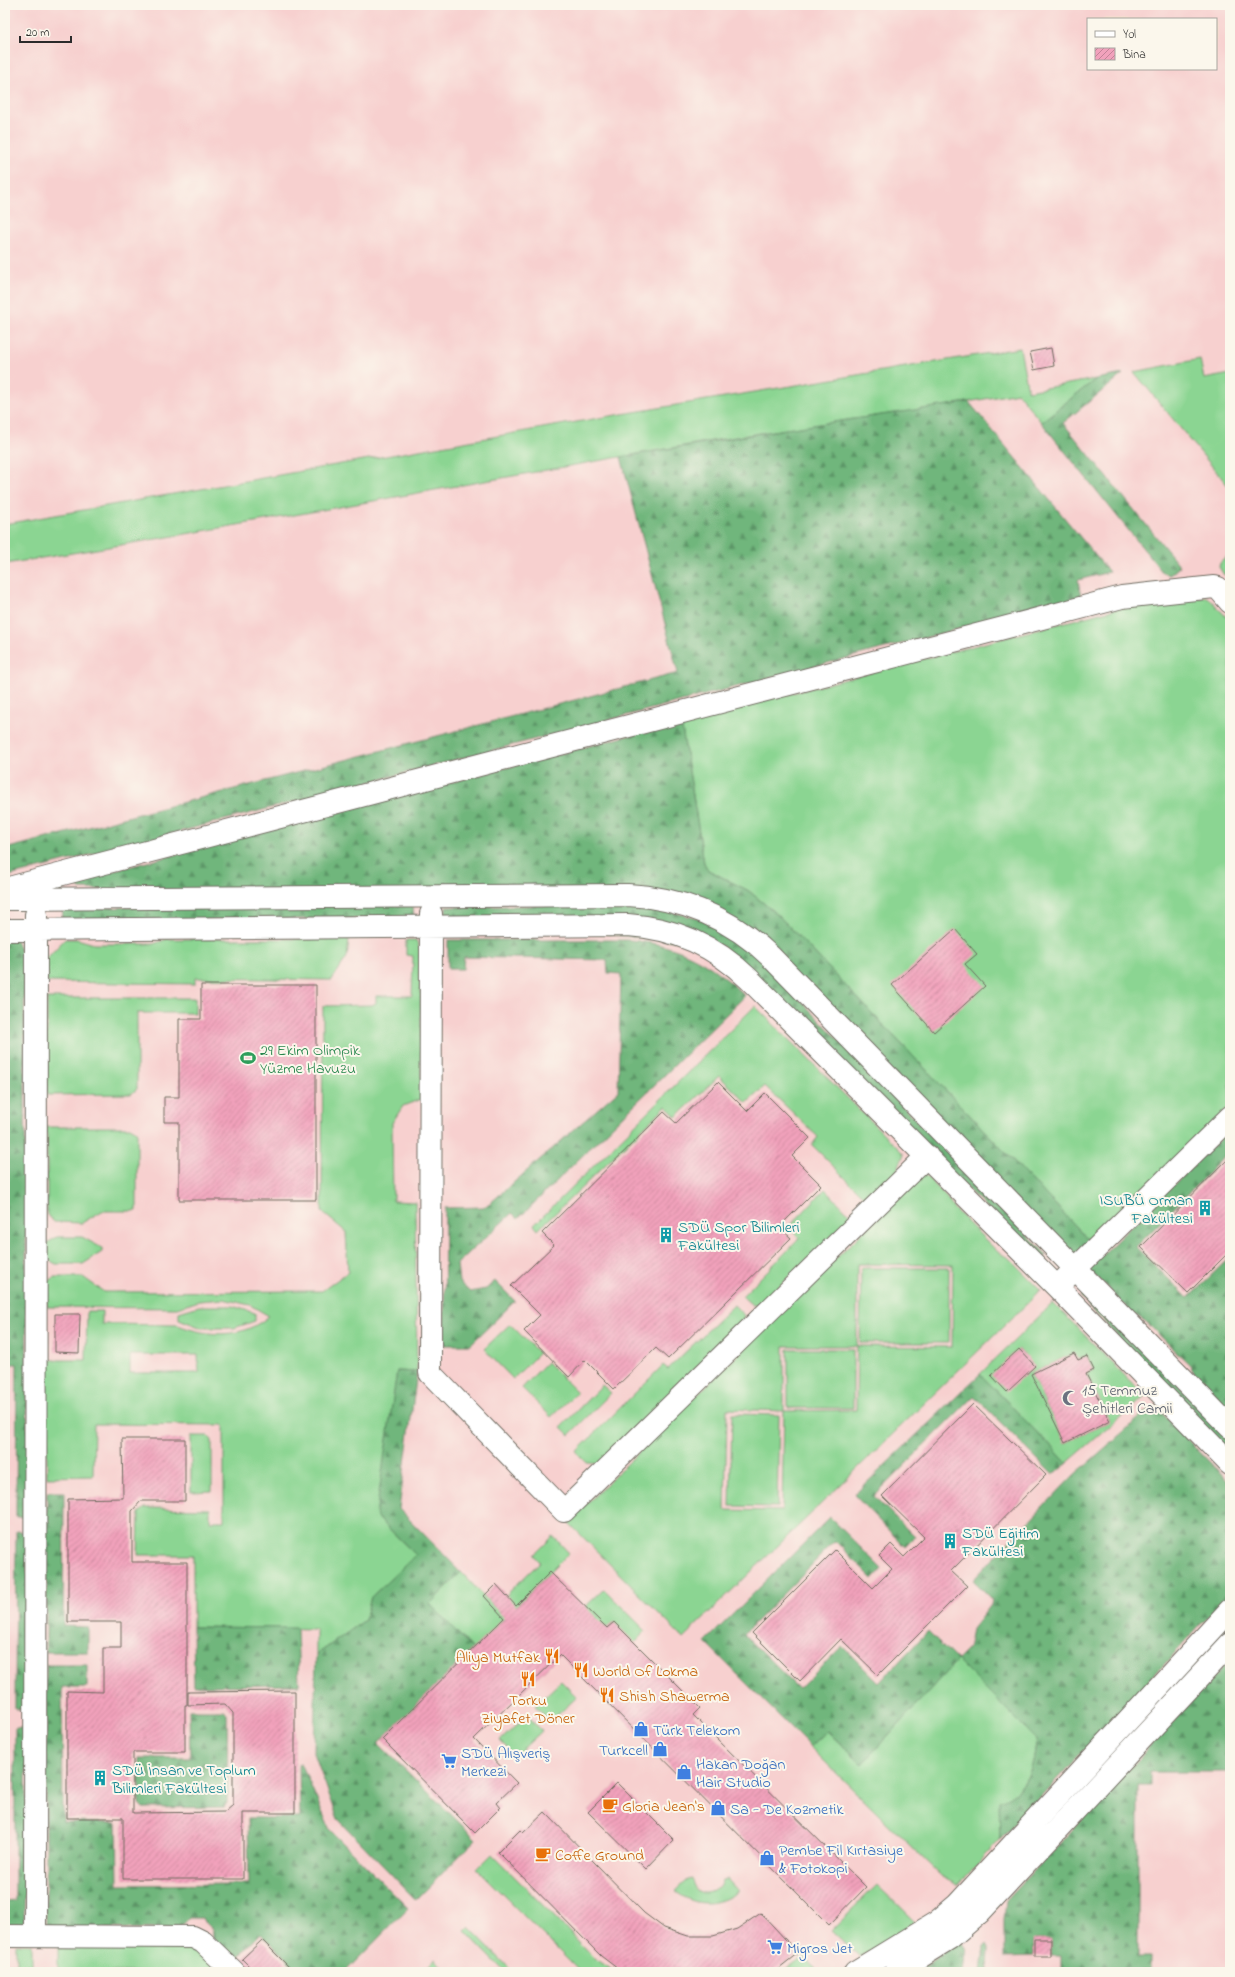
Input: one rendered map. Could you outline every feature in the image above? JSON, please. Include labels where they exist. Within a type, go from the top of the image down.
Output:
[{"type":"street","points":[[5,890],[45,878],[1122,597],[1214,587],[1218,588],[1230,602]]},
{"type":"street","points":[[36,1936],[36,899],[37,888],[45,878]]},
{"type":"street","points":[[5,899],[639,896],[660,898],[691,906],[730,925],[756,943],[771,957],[1230,1427]]},
{"type":"street","points":[[431,897],[430,1373],[564,1511],[927,1156]]},
{"type":"street","points":[[5,930],[628,925],[655,928],[690,938],[722,956],[743,972],[1057,1287],[1230,1464]]},
{"type":"street","points":[[1057,1287],[1230,1117]]},
{"type":"street","points":[[855,1972],[937,1922],[957,1905],[1230,1610]]},
{"type":"street","points":[[895,1972],[950,1938],[979,1913],[1230,1644]]},
{"type":"street","points":[[5,1936],[193,1937],[203,1942],[234,1972]]},
{"type":"shaded area","points":[[5,5],[1230,5],[1230,1972],[5,1972]]},
{"type":"green space","points":[[1020,348],[1028,391],[1096,379],[1041,422],[1018,393],[943,406],[717,440],[272,519],[5,564],[5,524],[610,416]]},
{"type":"green space","points":[[1200,359],[1204,379],[1230,374],[1230,488],[1134,372]]},
{"type":"green space","points":[[1123,374],[1063,423],[1180,566],[1170,575],[1163,573],[1041,422],[1096,379]]},
{"type":"green space","points":[[969,402],[1109,572],[1078,580],[1081,597],[5,877],[5,849],[678,673],[621,457],[786,429]]},
{"type":"green space","points":[[1230,554],[1230,572],[1224,575],[1219,567],[1220,563]]},
{"type":"green space","points":[[1208,597],[1230,621],[1230,1106],[1091,1242],[780,917],[749,891],[708,870],[704,863],[681,722],[1120,608]]},
{"type":"green space","points":[[681,722],[704,863],[708,870],[749,891],[780,917],[1091,1242],[1076,1257],[708,904],[80,889],[76,886],[75,881]]},
{"type":"green space","points":[[643,904],[702,920],[753,951],[1047,1255],[1040,1261],[722,946],[446,917],[446,907]]},
{"type":"green space","points":[[413,905],[414,918],[62,921],[63,908]]},
{"type":"green space","points":[[65,939],[77,939],[94,944],[153,944],[167,939],[349,939],[347,957],[332,980],[195,978],[195,984],[47,982],[47,958]]},
{"type":"green space","points":[[5,940],[16,940],[24,960],[28,1517],[16,1517],[17,1364],[5,1364]]},
{"type":"green space","points":[[406,940],[416,940],[421,952],[421,1099],[403,1106],[392,1123],[393,1201],[415,1202],[417,1372],[397,1371],[377,1517],[416,1555],[371,1597],[365,1620],[316,1655],[316,1629],[193,1627],[193,1555],[138,1555],[139,1513],[145,1508],[210,1509],[210,1521],[224,1521],[224,1425],[94,1424],[93,1476],[47,1477],[47,1360],[86,1360],[87,1311],[102,1311],[102,1324],[178,1325],[201,1332],[225,1334],[248,1329],[269,1316],[250,1305],[223,1299],[199,1301],[177,1308],[47,1307],[47,1282],[55,1277],[83,1277],[104,1292],[322,1291],[348,1272],[346,1232],[322,1212],[323,1006],[372,1005],[376,1003],[376,996],[412,996],[413,956],[406,955]],"holes":[[[130,1355],[198,1355],[199,1373],[130,1373]]]},
{"type":"green space","points":[[448,940],[630,940],[648,942],[679,951],[706,964],[719,973],[745,996],[518,1219],[512,1213],[457,1264],[459,1282],[470,1292],[486,1289],[495,1281],[515,1301],[470,1345],[444,1345],[445,1208],[483,1207],[488,1205],[618,1091],[621,974],[608,973],[607,960],[464,957],[463,969],[448,969]]},
{"type":"green space","points":[[47,998],[195,998],[195,1013],[137,1013],[137,1089],[131,1094],[47,1095]]},
{"type":"green space","points":[[755,1006],[904,1154],[896,1173],[871,1197],[864,1197],[812,1145],[818,1137],[765,1086],[747,1103],[719,1076],[676,1117],[666,1106],[538,1230],[534,1225]]},
{"type":"green space","points":[[47,1127],[130,1127],[137,1131],[137,1211],[102,1211],[82,1223],[54,1222],[47,1215]]},
{"type":"green space","points":[[1227,1132],[1230,1135],[1230,1163],[1224,1157],[1136,1247],[1188,1298],[1230,1257],[1230,1410],[1199,1379],[1190,1365],[1145,1321],[1133,1314],[1088,1269]]},
{"type":"green space","points":[[923,1173],[945,1195],[953,1208],[998,1252],[1010,1259],[1041,1290],[683,1638],[568,1522]],"holes":[[[857,1264],[953,1265],[952,1347],[857,1346]],[[784,1346],[857,1346],[856,1410],[784,1411]],[[727,1409],[784,1411],[782,1511],[725,1510]]]},
{"type":"green space","points":[[825,1189],[852,1217],[760,1305],[752,1305],[742,1296],[800,1238],[789,1227]]},
{"type":"green space","points":[[57,1237],[82,1237],[102,1248],[102,1252],[83,1264],[56,1264],[47,1259],[47,1243]]},
{"type":"green space","points":[[861,1268],[949,1268],[949,1343],[860,1343]]},
{"type":"green space","points":[[1086,1291],[1230,1436],[1230,1453],[1080,1297]]},
{"type":"green space","points":[[1053,1303],[1145,1396],[1067,1463],[980,1374]],"holes":[[[1019,1349],[1034,1366],[992,1375]],[[1074,1353],[1078,1360],[1087,1356],[1094,1370],[1086,1374],[1110,1421],[1065,1443],[1031,1374]]]},
{"type":"green space","points":[[734,1305],[744,1315],[743,1321],[600,1464],[587,1463],[576,1452],[663,1365],[668,1369]]},
{"type":"green space","points":[[199,1306],[232,1306],[255,1313],[255,1321],[234,1328],[202,1328],[179,1319],[179,1312]]},
{"type":"green space","points":[[510,1324],[539,1353],[513,1379],[484,1349]]},
{"type":"green space","points":[[788,1349],[853,1349],[853,1408],[788,1408]]},
{"type":"green space","points":[[547,1362],[577,1392],[551,1417],[522,1388]]},
{"type":"green space","points":[[397,1371],[417,1372],[399,1509],[461,1572],[430,1604],[473,1649],[378,1743],[476,1839],[416,1900],[338,1819],[314,1753],[316,1655],[365,1620],[371,1597],[416,1555],[377,1517],[376,1513]]},
{"type":"green space","points":[[980,1374],[1067,1463],[1053,1475],[974,1396],[874,1496],[915,1537],[905,1547],[854,1495]]},
{"type":"green space","points":[[602,1385],[611,1393],[569,1435],[561,1427]]},
{"type":"green space","points":[[1154,1405],[1230,1483],[1230,1594],[1000,1840],[999,1801],[1009,1797],[1016,1791],[1028,1776],[1034,1758],[1036,1739],[957,1660],[968,1649],[972,1629],[991,1605],[992,1599],[973,1580],[1074,1475]]},
{"type":"green space","points":[[732,1414],[779,1415],[777,1507],[730,1506]]},
{"type":"green space","points":[[191,1436],[208,1436],[212,1440],[212,1491],[191,1492]]},
{"type":"green space","points":[[47,1492],[64,1492],[63,1626],[88,1627],[88,1652],[46,1652]]},
{"type":"green space","points":[[830,1517],[882,1569],[873,1579],[835,1541],[744,1634],[799,1689],[842,1646],[879,1683],[928,1631],[957,1660],[862,1764],[827,1731],[810,1747],[705,1642]]},
{"type":"green space","points":[[16,1531],[27,1532],[27,1709],[15,1709]]},
{"type":"green space","points":[[553,1536],[569,1553],[473,1649],[430,1604],[461,1572],[494,1607],[540,1562],[534,1555]]},
{"type":"green space","points":[[604,1589],[646,1631],[634,1643],[614,1622],[607,1628],[585,1607]]},
{"type":"green space","points":[[193,1627],[297,1628],[299,1685],[194,1686]]},
{"type":"green space","points":[[957,1660],[1036,1739],[1034,1758],[1028,1776],[1017,1791],[1000,1801],[1000,1840],[958,1885],[941,1876],[810,1747],[827,1731],[862,1764]]},
{"type":"green space","points":[[1230,1660],[1230,1772],[1150,1772],[1150,1786],[1138,1786],[1138,1957],[1150,1957],[1150,1971],[1061,1972],[1061,1956],[1051,1956],[1051,1939],[1034,1939],[1034,1956],[1004,1957],[1004,1919],[1006,1901]]},
{"type":"green space","points":[[46,1665],[87,1665],[87,1687],[62,1687],[63,1822],[117,1823],[118,1885],[249,1884],[248,1818],[300,1818],[299,1764],[301,1763],[330,1830],[408,1908],[345,1972],[291,1972],[295,1968],[261,1933],[234,1961],[212,1941],[213,1929],[202,1918],[189,1918],[179,1929],[46,1928]]},
{"type":"green space","points":[[561,1681],[577,1697],[550,1722],[535,1706]]},
{"type":"green space","points":[[189,1710],[223,1710],[227,1713],[228,1801],[224,1807],[143,1808],[139,1804],[139,1758],[190,1758]]},
{"type":"green space","points":[[527,1715],[542,1731],[515,1756],[500,1741]]},
{"type":"green space","points":[[15,1728],[27,1728],[24,1928],[5,1928],[5,1902],[15,1901]]},
{"type":"green space","points":[[492,1854],[598,1961],[614,1972],[580,1972],[477,1869]]},
{"type":"green space","points":[[692,1879],[697,1890],[701,1892],[711,1892],[722,1880],[727,1879],[738,1891],[723,1900],[715,1902],[706,1903],[690,1900],[675,1891],[687,1880]]},
{"type":"green space","points":[[877,1885],[915,1922],[860,1957],[831,1930]]},
{"type":"green space","points":[[469,1927],[513,1972],[505,1972],[465,1931]]},
{"type":"green space","points":[[962,1941],[966,1948],[963,1972],[915,1972]]},
{"type":"green space","points":[[16,1944],[32,1944],[32,1972],[16,1972]]},
{"type":"green space","points":[[58,1944],[193,1945],[223,1972],[58,1972]]},
{"type":"green space","points":[[987,1944],[989,1948],[988,1972],[981,1972],[984,1947]]},
{"type":"green space","points":[[803,1957],[819,1972],[783,1972]]},
{"type":"green space","points":[[435,1959],[449,1972],[429,1972],[426,1968]]},
{"type":"green space","points":[[1230,1971],[1230,1972],[1162,1972]]},
{"type":"building","points":[[1051,348],[1054,366],[1034,370],[1030,352]]},
{"type":"building","points":[[955,929],[977,954],[965,964],[985,986],[934,1032],[892,985]]},
{"type":"building","name":"29 Ekim Olimpik Yüzme Havuzu","points":[[201,985],[316,985],[316,1200],[179,1200],[179,1122],[164,1122],[164,1097],[179,1097],[179,1019],[201,1019]]},
{"type":"building","name":"SDÜ Spor Bilimleri Fakültesi","points":[[718,1082],[747,1111],[765,1093],[810,1138],[792,1156],[821,1185],[779,1227],[791,1238],[668,1359],[656,1348],[614,1389],[585,1360],[569,1377],[524,1331],[540,1315],[511,1286],[554,1245],[542,1233],[664,1112],[676,1123]]},
{"type":"building","name":"ISUBÜ Orman Fakültesi","points":[[1230,1157],[1230,1251],[1188,1293],[1141,1247]]},
{"type":"building","points":[[55,1314],[80,1314],[79,1353],[55,1352]]},
{"type":"building","points":[[1019,1349],[1035,1366],[1007,1392],[991,1375]]},
{"type":"building","name":"15 Temmuz Şehitleri Camii","points":[[1074,1353],[1078,1360],[1087,1356],[1094,1370],[1086,1374],[1110,1421],[1065,1443],[1031,1374]]},
{"type":"building","name":"SDÜ Eğitim Fakültesi","points":[[973,1404],[1046,1475],[951,1571],[967,1586],[878,1675],[841,1639],[800,1681],[752,1633],[835,1550],[873,1588],[892,1569],[879,1556],[891,1544],[904,1557],[924,1537],[882,1496]]},
{"type":"building","points":[[122,1439],[185,1439],[185,1501],[141,1501],[132,1511],[132,1562],[187,1562],[187,1705],[185,1705],[185,1752],[133,1752],[133,1813],[225,1812],[233,1805],[233,1713],[225,1704],[188,1705],[188,1692],[295,1691],[295,1813],[243,1813],[243,1879],[123,1879],[123,1818],[67,1818],[67,1691],[103,1692],[103,1648],[121,1648],[121,1622],[68,1622],[68,1499],[123,1498]]},
{"type":"building","name":"SDÜ Alışveriş Merkezi","points":[[550,1572],[607,1628],[614,1622],[700,1708],[693,1715],[866,1887],[829,1925],[560,1655],[474,1739],[517,1783],[496,1803],[500,1808],[475,1833],[382,1739],[504,1618],[484,1596],[496,1584],[516,1606]]},
{"type":"building","points":[[617,1783],[674,1840],[646,1869],[588,1812]]},
{"type":"building","name":"SDÜ Alışveriş Merkezi","points":[[545,1812],[644,1913],[664,1928],[688,1936],[713,1936],[737,1929],[761,1913],[798,1953],[774,1972],[622,1972],[601,1956],[498,1852],[520,1830],[523,1833]]},
{"type":"building","points":[[1034,1939],[1051,1939],[1051,1956],[1034,1956]]},
{"type":"building","points":[[262,1940],[294,1972],[255,1972],[242,1959]]},
{"type":"place","name":"29 Ekim Olimpik Yüzme Havuzu","points":[[248,1058]]},
{"type":"place","name":"ISUBÜ Orman Fakültesi","points":[[1205,1208]]},
{"type":"place","name":"SDÜ Spor Bilimleri Fakültesi","points":[[666,1235]]},
{"type":"place","name":"15 Temmuz Şehitleri Camii","points":[[1070,1398]]},
{"type":"place","name":"SDÜ Eğitim Fakültesi","points":[[950,1541]]},
{"type":"place","name":"Aliya Mutfak","points":[[552,1656]]},
{"type":"place","name":"World Of Lokma","points":[[581,1670]]},
{"type":"place","name":"Torku Ziyafet Döner","points":[[528,1679]]},
{"type":"place","name":"Shish Shawerma","points":[[607,1695]]},
{"type":"place","name":"Türk Telekom","points":[[641,1729]]},
{"type":"place","name":"Turkcell","points":[[660,1749]]},
{"type":"place","name":"SDÜ Alışveriş Merkezi","points":[[449,1761]]},
{"type":"place","name":"Hakan Doğan Hair Studio","points":[[684,1772]]},
{"type":"place","name":"SDÜ İnsan ve Toplum Bilimleri Fakültesi","points":[[100,1778]]},
{"type":"place","name":"Gloria Jean's","points":[[610,1805]]},
{"type":"place","name":"Sa - De Kozmetik","points":[[718,1808]]},
{"type":"place","name":"Coffe Ground","points":[[543,1854]]},
{"type":"place","name":"Pembe Fil Kırtasiye & Fotokopi","points":[[767,1858]]},
{"type":"place","name":"Migros Jet","points":[[775,1947]]}]
